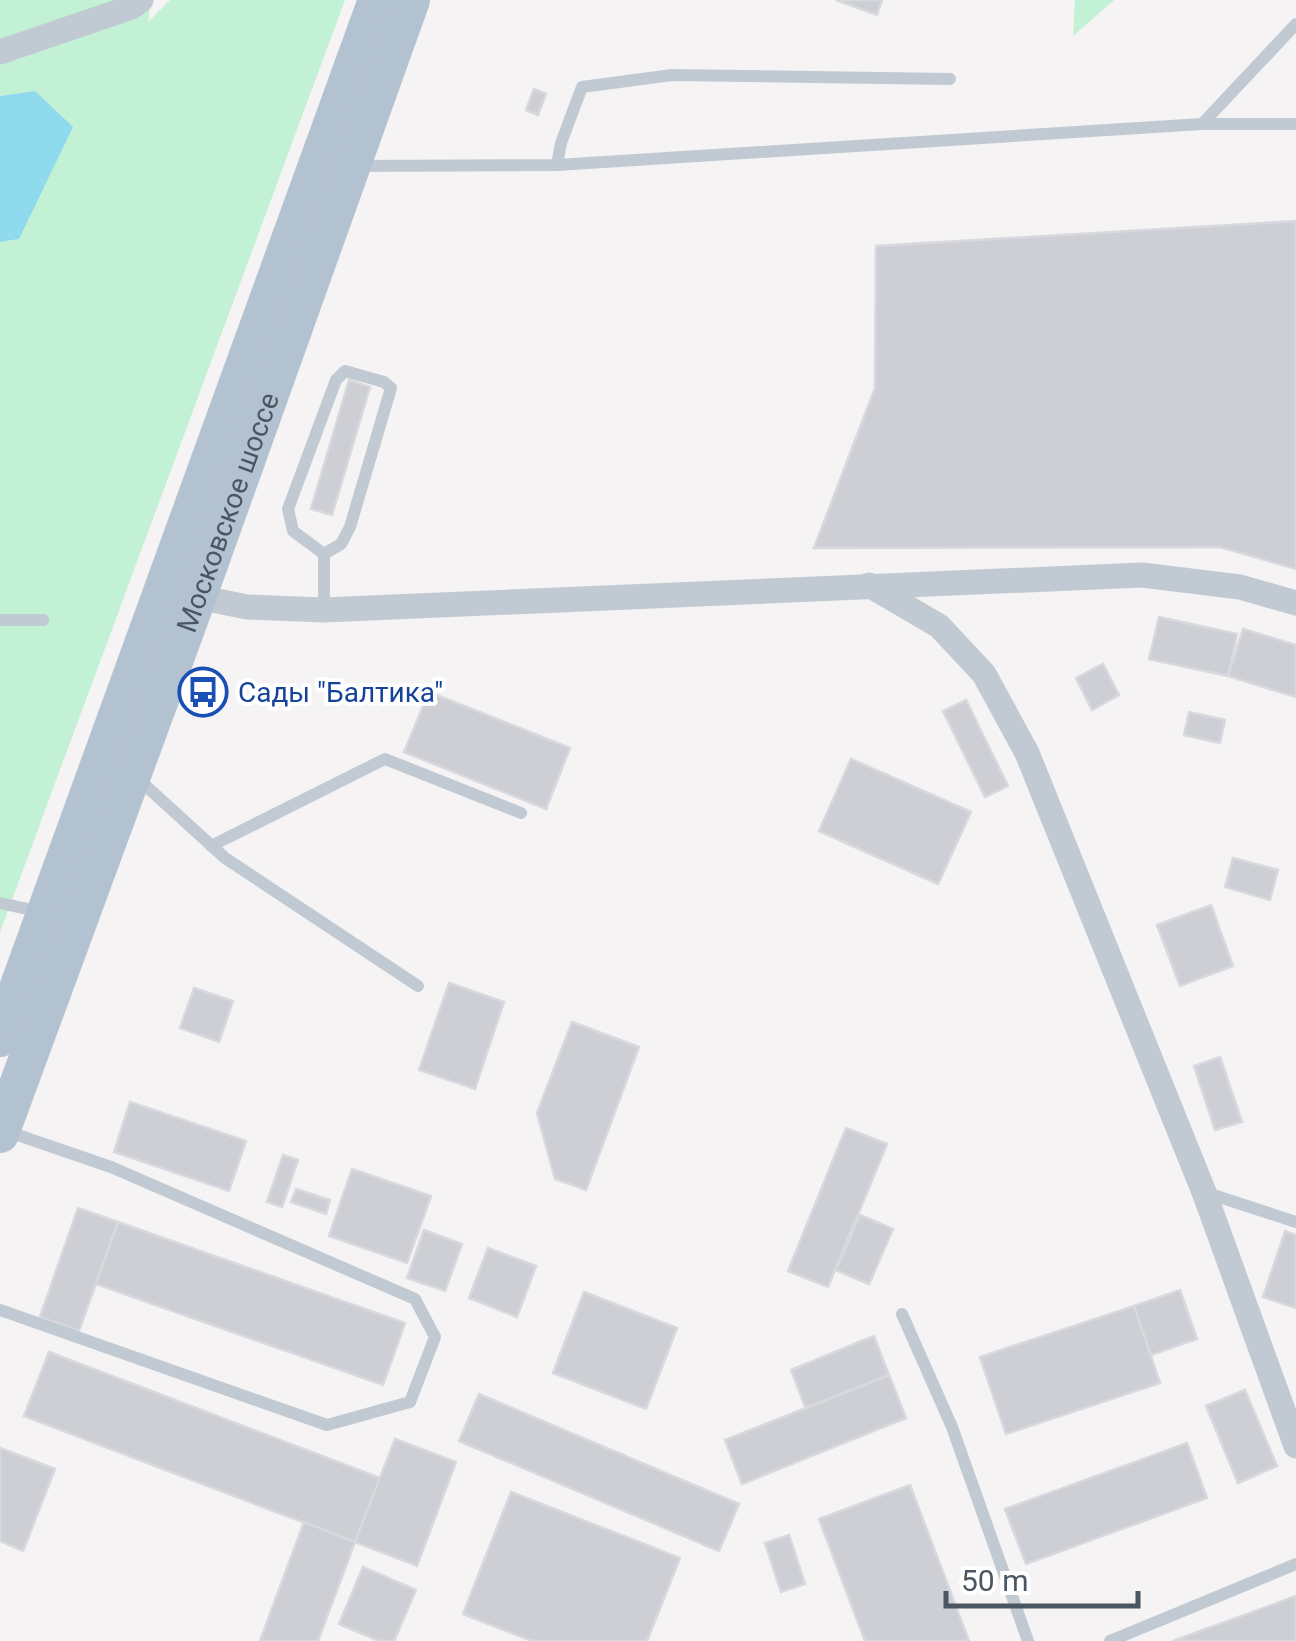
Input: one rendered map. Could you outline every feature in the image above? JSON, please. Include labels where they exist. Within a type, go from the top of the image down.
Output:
[{"type":"main road","name":"Московское шоссе","points":[[1,1131],[133,774],[181,591],[376,0]]},
{"type":"main road","name":"Московское шоссе","points":[[0,1038],[46,912],[181,591],[352,166],[411,0]]},
{"type":"street","points":[[0,52],[132,8],[141,0]]},
{"type":"street","points":[[181,591],[247,607],[324,610],[1142,575],[1240,587],[1296,603]]},
{"type":"street","points":[[868,584],[938,626],[984,674],[1027,753],[1204,1192],[1296,1446]]},
{"type":"lane","points":[[1202,124],[1296,24]]},
{"type":"lane","points":[[557,165],[561,142],[582,86],[672,75],[950,79]]},
{"type":"lane","points":[[352,166],[557,165],[1202,124],[1296,124]]},
{"type":"lane","points":[[345,371],[384,382],[391,388],[350,527],[340,544],[324,554],[293,531],[288,509],[336,380],[345,371]]},
{"type":"lane","points":[[324,554],[324,610]]},
{"type":"lane","points":[[0,620],[43,620]]},
{"type":"lane","points":[[212,846],[385,759],[521,814]]},
{"type":"lane","points":[[133,774],[225,858],[418,986]]},
{"type":"lane","points":[[0,903],[46,912]]},
{"type":"lane","points":[[0,1310],[327,1425],[410,1402],[436,1337],[415,1300],[111,1166],[1,1131]]},
{"type":"lane","points":[[1204,1192],[1296,1222]]},
{"type":"lane","points":[[902,1314],[952,1427],[1028,1641]]},
{"type":"lane","points":[[1110,1641],[1296,1564]]},
{"type":"green space","points":[[0,0],[151,0],[148,22],[170,0],[345,0],[0,932],[0,242],[19,239],[35,91],[0,96]]},
{"type":"green space","points":[[1075,0],[1114,0],[1073,36]]},
{"type":"water","points":[[35,91],[73,127],[19,239],[0,242],[0,96]]},
{"type":"building","points":[[836,0],[882,0],[877,15]]},
{"type":"building","points":[[534,89],[546,94],[538,115],[526,110]]},
{"type":"building","points":[[1296,221],[1296,569],[1220,547],[814,548],[875,388],[876,246]]},
{"type":"building","points":[[349,380],[370,387],[332,515],[311,509]]},
{"type":"building","points":[[1159,617],[1237,634],[1228,676],[1149,659]]},
{"type":"building","points":[[1243,629],[1296,645],[1296,697],[1228,676]]},
{"type":"building","points":[[1103,664],[1119,695],[1092,710],[1076,678]]},
{"type":"building","points":[[429,692],[570,748],[546,809],[404,752]]},
{"type":"building","points":[[966,700],[1008,786],[985,797],[943,711]]},
{"type":"building","points":[[1189,712],[1225,720],[1220,743],[1184,735]]},
{"type":"building","points":[[851,759],[971,812],[938,884],[819,831]]},
{"type":"building","points":[[1233,858],[1278,870],[1270,900],[1225,887]]},
{"type":"building","points":[[1211,905],[1233,966],[1180,986],[1157,925]]},
{"type":"building","points":[[449,983],[504,1002],[475,1089],[419,1070]]},
{"type":"building","points":[[194,988],[233,1001],[219,1042],[180,1028]]},
{"type":"building","points":[[572,1022],[639,1047],[586,1190],[555,1179],[537,1113]]},
{"type":"building","points":[[1220,1057],[1242,1122],[1215,1130],[1194,1066]]},
{"type":"building","points":[[130,1102],[246,1141],[229,1191],[114,1152]]},
{"type":"building","points":[[846,1128],[887,1144],[828,1287],[788,1271]]},
{"type":"building","points":[[283,1155],[298,1160],[282,1207],[267,1202]]},
{"type":"building","points":[[352,1169],[431,1196],[407,1263],[329,1236]]},
{"type":"building","points":[[296,1189],[330,1200],[326,1214],[291,1202]]},
{"type":"building","points":[[78,1208],[118,1222],[79,1331],[40,1317]]},
{"type":"building","points":[[860,1215],[893,1229],[869,1284],[836,1270]]},
{"type":"building","points":[[118,1222],[405,1323],[383,1385],[96,1284]]},
{"type":"building","points":[[424,1230],[462,1244],[445,1291],[407,1278]]},
{"type":"building","points":[[1285,1231],[1296,1235],[1296,1308],[1263,1297]]},
{"type":"building","points":[[488,1248],[536,1266],[517,1317],[469,1298]]},
{"type":"building","points":[[1180,1290],[1197,1339],[1151,1355],[1134,1306]]},
{"type":"building","points":[[584,1292],[677,1328],[646,1409],[553,1373]]},
{"type":"building","points":[[1134,1306],[1160,1383],[1006,1434],[980,1357]]},
{"type":"building","points":[[874,1336],[889,1375],[806,1409],[791,1370]]},
{"type":"building","points":[[49,1352],[380,1478],[355,1542],[24,1416]]},
{"type":"building","points":[[889,1375],[906,1418],[742,1484],[725,1440]]},
{"type":"building","points":[[1245,1390],[1277,1466],[1238,1483],[1206,1406]]},
{"type":"building","points":[[479,1394],[739,1504],[719,1551],[459,1441]]},
{"type":"building","points":[[395,1439],[456,1462],[417,1566],[355,1542]]},
{"type":"building","points":[[1187,1443],[1207,1498],[1026,1564],[1005,1509]]},
{"type":"building","points":[[0,1448],[55,1469],[23,1551],[0,1541]]},
{"type":"building","points":[[910,1485],[969,1641],[865,1641],[819,1519]]},
{"type":"building","points":[[511,1492],[680,1558],[647,1641],[532,1641],[463,1614]]},
{"type":"building","points":[[304,1522],[355,1542],[318,1641],[260,1641]]},
{"type":"building","points":[[789,1535],[805,1584],[781,1592],[765,1543]]},
{"type":"building","points":[[363,1567],[416,1590],[394,1641],[379,1641],[339,1624]]},
{"type":"building","points":[[1296,1596],[1296,1641],[1173,1641]]},
{"type":"place","name":"Сады \"Балтика\"","points":[[203,692]]}]
